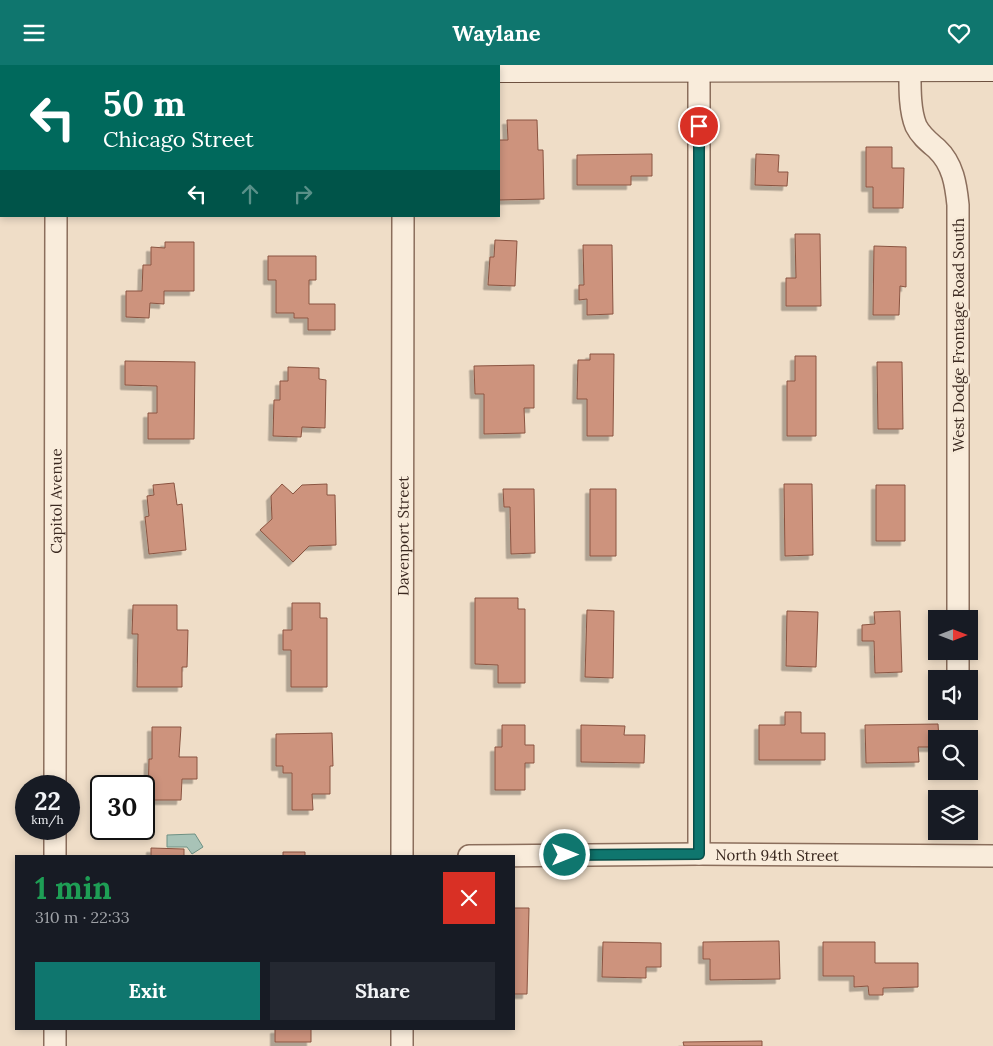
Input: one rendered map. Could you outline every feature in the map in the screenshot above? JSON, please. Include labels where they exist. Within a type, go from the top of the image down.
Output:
[{"type":"street","points":[[500,67],[910,65],[993,67]]},
{"type":"street","name":"West Dodge Frontage Road South","points":[[910,65],[912,105],[916,126],[924,137],[938,150],[951,169],[955,179],[958,205],[958,610]]},
{"type":"street","points":[[699,67],[699,854]]},
{"type":"street","name":"Capitol Avenue","points":[[56,217],[56,775]]},
{"type":"street","name":"Davenport Street","points":[[402,855],[403,217]]},
{"type":"street","points":[[55,840],[55,855]]},
{"type":"street","name":"North 94th Street","points":[[515,856],[993,855]]},
{"type":"street","points":[[55,1030],[55,1046]]},
{"type":"street","points":[[402,1030],[402,1046]]},
{"type":"shaded area","points":[[195,834],[203,847],[192,854],[187,847],[167,847],[167,835]]},
{"type":"building","points":[[507,120],[537,120],[538,150],[543,150],[544,199],[500,200],[500,140],[508,140]]},
{"type":"building","points":[[866,147],[892,147],[892,168],[904,168],[903,208],[873,208],[873,187],[866,187]]},
{"type":"building","points":[[652,154],[652,176],[631,176],[631,185],[577,185],[577,155]]},
{"type":"building","points":[[756,154],[779,155],[778,172],[788,172],[787,186],[755,185]]},
{"type":"building","points":[[795,234],[820,234],[821,306],[786,306],[786,278],[796,278]]},
{"type":"building","points":[[495,240],[517,241],[515,286],[488,285],[490,257],[494,257]]},
{"type":"building","points":[[165,242],[194,242],[194,291],[164,291],[164,304],[150,303],[149,318],[126,317],[126,291],[142,291],[143,265],[151,265],[151,247],[165,248]]},
{"type":"building","points":[[583,245],[612,245],[613,314],[587,315],[587,299],[579,300],[579,285],[584,285]]},
{"type":"building","points":[[874,246],[906,247],[906,287],[900,286],[899,315],[873,315]]},
{"type":"building","points":[[268,256],[316,256],[316,280],[309,280],[309,304],[335,304],[335,330],[308,330],[308,318],[294,318],[294,313],[276,313],[276,280],[268,280]]},
{"type":"building","points":[[590,354],[614,354],[613,436],[587,436],[587,399],[577,399],[578,360],[590,360]]},
{"type":"building","points":[[795,356],[816,356],[816,436],[787,436],[787,381],[795,381]]},
{"type":"building","points":[[125,361],[195,362],[194,439],[148,439],[148,413],[157,413],[157,386],[125,385]]},
{"type":"building","points":[[877,362],[902,362],[903,429],[878,429]]},
{"type":"building","points":[[534,365],[534,408],[524,408],[525,433],[484,434],[484,394],[475,394],[474,366]]},
{"type":"building","points":[[288,367],[319,368],[319,379],[326,380],[325,428],[302,427],[301,437],[273,436],[274,400],[280,400],[280,381],[288,381]]},
{"type":"building","points":[[174,483],[177,505],[182,504],[186,550],[149,554],[145,517],[149,516],[147,496],[154,495],[153,485]]},
{"type":"building","points":[[282,484],[293,494],[302,485],[327,484],[327,495],[335,495],[336,545],[309,546],[293,562],[260,530],[272,519],[271,496]]},
{"type":"building","points":[[784,484],[812,484],[813,555],[785,556]]},
{"type":"building","points":[[876,485],[905,485],[905,541],[876,541]]},
{"type":"building","points":[[503,489],[534,489],[535,553],[511,554],[510,507],[504,507]]},
{"type":"building","points":[[590,489],[616,489],[616,556],[590,556]]},
{"type":"building","points":[[475,598],[518,598],[518,609],[525,609],[525,683],[498,683],[498,665],[475,664]]},
{"type":"building","points":[[292,603],[320,603],[320,618],[327,618],[327,687],[291,687],[291,650],[283,650],[283,630],[292,630]]},
{"type":"building","points":[[133,605],[177,605],[177,630],[188,630],[187,667],[182,667],[182,687],[137,687],[138,634],[132,634]]},
{"type":"building","points":[[587,610],[614,611],[613,678],[585,677]]},
{"type":"building","points":[[787,611],[818,612],[816,667],[786,666]]},
{"type":"building","points":[[900,611],[902,672],[875,673],[874,641],[862,641],[862,625],[875,624],[874,612]]},
{"type":"building","points":[[785,712],[801,712],[801,733],[825,733],[825,760],[759,760],[759,725],[785,725]]},
{"type":"building","points":[[938,724],[938,730],[928,730],[928,747],[918,747],[919,762],[866,763],[865,725]]},
{"type":"building","points":[[502,725],[525,725],[525,745],[534,745],[534,763],[525,763],[525,790],[495,790],[495,747],[502,747]]},
{"type":"building","points":[[581,725],[625,726],[624,735],[645,735],[644,763],[581,762]]},
{"type":"building","points":[[152,727],[181,727],[179,757],[197,757],[197,779],[182,779],[181,800],[155,800],[155,775],[149,775],[149,759],[152,759]]},
{"type":"building","points":[[332,733],[333,766],[330,766],[330,794],[312,794],[313,810],[292,810],[292,773],[283,773],[283,766],[276,766],[276,734]]},
{"type":"building","points":[[151,848],[184,849],[184,855],[151,855]]},
{"type":"building","points":[[283,852],[305,852],[305,855],[283,855]]},
{"type":"building","points":[[515,908],[529,908],[527,994],[515,994]]},
{"type":"building","points":[[779,941],[780,979],[710,980],[710,959],[703,959],[703,942]]},
{"type":"building","points":[[603,942],[661,943],[661,967],[646,967],[646,978],[602,977]]},
{"type":"building","points":[[823,942],[875,942],[875,963],[918,963],[918,987],[883,988],[883,995],[869,995],[868,986],[854,987],[854,976],[823,976]]},
{"type":"building","points":[[275,1030],[311,1030],[311,1042],[275,1042]]},
{"type":"building","points":[[762,1041],[762,1046],[684,1046],[683,1042]]},
{"type":"route","points":[[565,855],[699,854],[699,126]]}]
